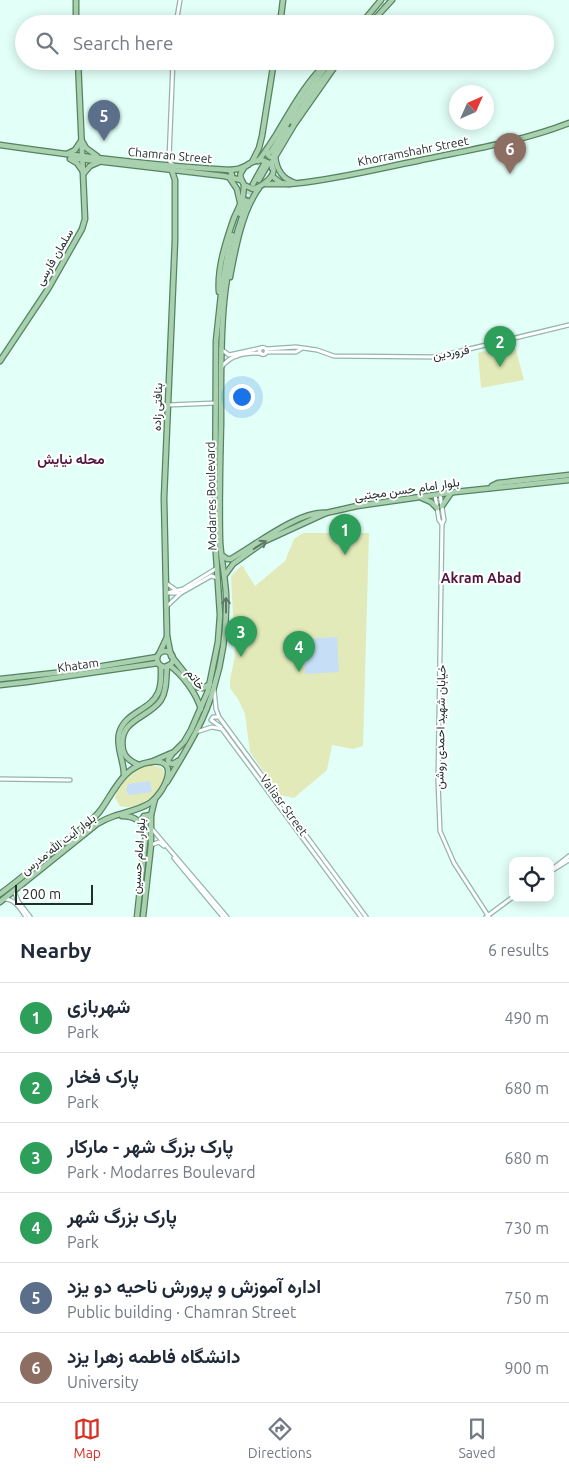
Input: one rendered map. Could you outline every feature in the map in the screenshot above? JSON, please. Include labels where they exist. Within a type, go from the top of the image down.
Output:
[{"type":"main road","points":[[76,0],[76,15]]},
{"type":"main road","points":[[281,15],[283,0]]},
{"type":"main road","points":[[369,15],[382,0]]},
{"type":"main road","points":[[378,15],[392,0]]},
{"type":"main road","name":"سلمان فارسی","points":[[0,361],[48,289],[82,229],[85,219],[78,70]]},
{"type":"main road","points":[[247,200],[241,180],[242,171],[259,148],[273,70]]},
{"type":"main road","points":[[244,185],[253,189],[259,184],[270,180],[272,176],[273,139],[320,70]]},
{"type":"main road","points":[[272,153],[298,105],[325,70]]},
{"type":"main road","points":[[258,161],[272,153],[332,70]]},
{"type":"main road","name":"Khorramshahr Street","points":[[259,184],[296,184],[493,145],[550,131],[569,123]]},
{"type":"main road","points":[[262,136],[266,142],[273,139]]},
{"type":"main road","points":[[82,140],[90,152],[100,160],[84,173],[77,163],[65,156],[75,150],[82,140]]},
{"type":"main road","name":"Chamran Street","points":[[0,147],[100,160],[161,165],[180,172],[241,180]]},
{"type":"main road","points":[[272,153],[281,174],[296,184]]},
{"type":"main road","points":[[249,164],[264,160],[272,169]]},
{"type":"main road","name":"Chamran Street","points":[[114,161],[174,169],[230,170],[249,164]]},
{"type":"main road","points":[[240,204],[247,200],[259,184],[260,174],[266,165]]},
{"type":"main road","name":"بنافتی زاده","points":[[172,656],[167,636],[164,504],[175,243],[174,169]]},
{"type":"main road","points":[[220,298],[218,280],[224,249],[240,204],[237,189],[229,177],[232,175],[230,170]]},
{"type":"main road","points":[[175,180],[180,172]]},
{"type":"main road","name":"Khorramshahr Street","points":[[272,176],[281,183],[289,184]]},
{"type":"main road","name":"Modarres Boulevard","points":[[124,775],[139,765],[174,752],[184,742],[201,709],[210,684],[218,642],[220,615],[215,539],[216,341],[220,298],[228,250],[247,200]]},
{"type":"main road","name":"Modarres Boulevard","points":[[156,797],[167,782],[196,732],[214,688],[225,626],[225,576],[220,542],[223,305],[228,297],[234,254],[247,200]]},
{"type":"main road","name":"بلوار امام حسن مجتبی","points":[[491,487],[498,483],[569,475]]},
{"type":"main road","name":"بلوار امام حسن مجتبی","points":[[225,576],[232,562],[265,541],[320,517],[326,512],[451,492],[569,480]]},
{"type":"main road","points":[[420,498],[439,507],[451,492]]},
{"type":"main road","points":[[222,555],[232,562]]},
{"type":"main road","name":"بنافتی زاده","points":[[159,655],[167,636]]},
{"type":"main road","points":[[124,775],[124,762],[118,741],[121,727],[128,718],[157,695],[160,686],[159,655],[165,651],[172,656],[172,660],[168,666],[165,690],[161,699],[155,707],[131,722],[123,738],[123,748],[127,758],[132,763],[139,765]]},
{"type":"main road","name":"Khatam","points":[[0,679],[73,674],[159,655]]},
{"type":"main road","name":"خاتم","points":[[172,656],[196,687],[203,688],[210,684]]},
{"type":"main road","points":[[150,658],[152,660],[150,665]]},
{"type":"main road","points":[[160,664],[168,666]]},
{"type":"main road","name":"Khatam","points":[[0,684],[160,664]]},
{"type":"main road","name":"خاتم","points":[[168,666],[179,672],[198,699],[201,709]]},
{"type":"main road","points":[[174,752],[169,757],[169,763],[174,764],[180,759]]},
{"type":"main road","points":[[151,762],[158,762],[166,767],[168,772],[167,782]]},
{"type":"main road","name":"بلوار آیت الله مدرس","points":[[0,894],[92,820],[124,775]]},
{"type":"main road","name":"بلوار آیت الله مدرس","points":[[2,901],[97,824],[113,816],[147,805],[156,797]]},
{"type":"main road","name":"بلوار امام حسین","points":[[143,917],[151,845],[151,815],[156,797]]},
{"type":"main road","points":[[140,822],[144,816],[151,815]]},
{"type":"main road","name":"بلوار امام حسین","points":[[113,816],[131,816],[140,822],[146,834],[137,917]]},
{"type":"street","points":[[178,15],[180,0]]},
{"type":"street","points":[[173,70],[169,159],[174,169]]},
{"type":"street","points":[[161,165],[169,159]]},
{"type":"street","name":"فروردین","points":[[266,351],[301,349],[316,350],[334,356],[436,357],[569,325]]},
{"type":"street","points":[[221,348],[227,354],[237,354],[261,353],[266,351],[262,347],[237,354],[227,360],[221,368]]},
{"type":"street","points":[[260,348],[261,353]]},
{"type":"street","points":[[168,405],[216,403]]},
{"type":"street","name":"خیابان شهید احمدی روشن","points":[[437,494],[439,520],[442,524],[438,781],[440,831],[454,864],[487,916]]},
{"type":"street","points":[[167,593],[180,592],[218,568]]},
{"type":"street","points":[[211,574],[218,579]]},
{"type":"street","points":[[167,606],[183,589],[211,574]]},
{"type":"street","points":[[166,583],[180,592]]},
{"type":"street","name":"Valiasr Street","points":[[214,688],[218,718],[366,917]]},
{"type":"street","name":"Valiasr Street","points":[[218,718],[213,717],[211,720],[222,729],[361,917]]},
{"type":"street","points":[[196,732],[212,726],[222,729]]},
{"type":"street","points":[[0,779],[70,780]]},
{"type":"street","points":[[152,829],[225,917]]},
{"type":"street","points":[[151,845],[157,842],[159,838]]},
{"type":"street","points":[[157,842],[162,844],[225,917]]},
{"type":"street","points":[[554,868],[569,856]]},
{"type":"street","points":[[554,869],[569,860]]},
{"type":"street","points":[[14,891],[18,901],[30,917]]},
{"type":"street","points":[[2,901],[9,899],[16,903],[26,917]]},
{"type":"street","points":[[487,916],[509,901]]},
{"type":"green space","points":[[514,343],[524,380],[481,388],[478,353]]},
{"type":"green space","points":[[303,533],[369,533],[363,746],[353,749],[332,745],[327,770],[294,798],[280,795],[250,752],[245,714],[230,688],[235,656],[231,576],[242,565],[255,586],[285,561],[294,539]]},
{"type":"green space","points":[[149,765],[161,767],[165,774],[164,782],[160,789],[153,796],[136,805],[120,806],[115,798],[119,786],[132,773]]},
{"type":"water","points":[[337,637],[339,672],[305,674],[302,639]]},
{"type":"water","points":[[150,781],[152,792],[129,795],[126,790],[128,784]]},
{"type":"tunnel","points":[[380,13],[388,0]]},
{"type":"tunnel","points":[[248,201],[257,184]]},
{"type":"tunnel","points":[[245,200],[253,185]]},
{"type":"place","name":"اداره آموزش و پرورش ناحیه دو یزد","points":[[104,141]]},
{"type":"place","name":"دانشگاه فاطمه زهرا یزد","points":[[510,174]]},
{"type":"place","name":"پارک فخار","points":[[500,367]]},
{"type":"place","name":"شهربازی","points":[[345,555]]},
{"type":"place","name":"پارک بزرگ شهر - مارکار","points":[[241,657]]},
{"type":"place","name":"پارک بزرگ شهر","points":[[299,672]]},
{"type":"district","name":"محله نیایش","points":[[71,459]]},
{"type":"district","name":"Akram Abad","points":[[481,578]]}]
